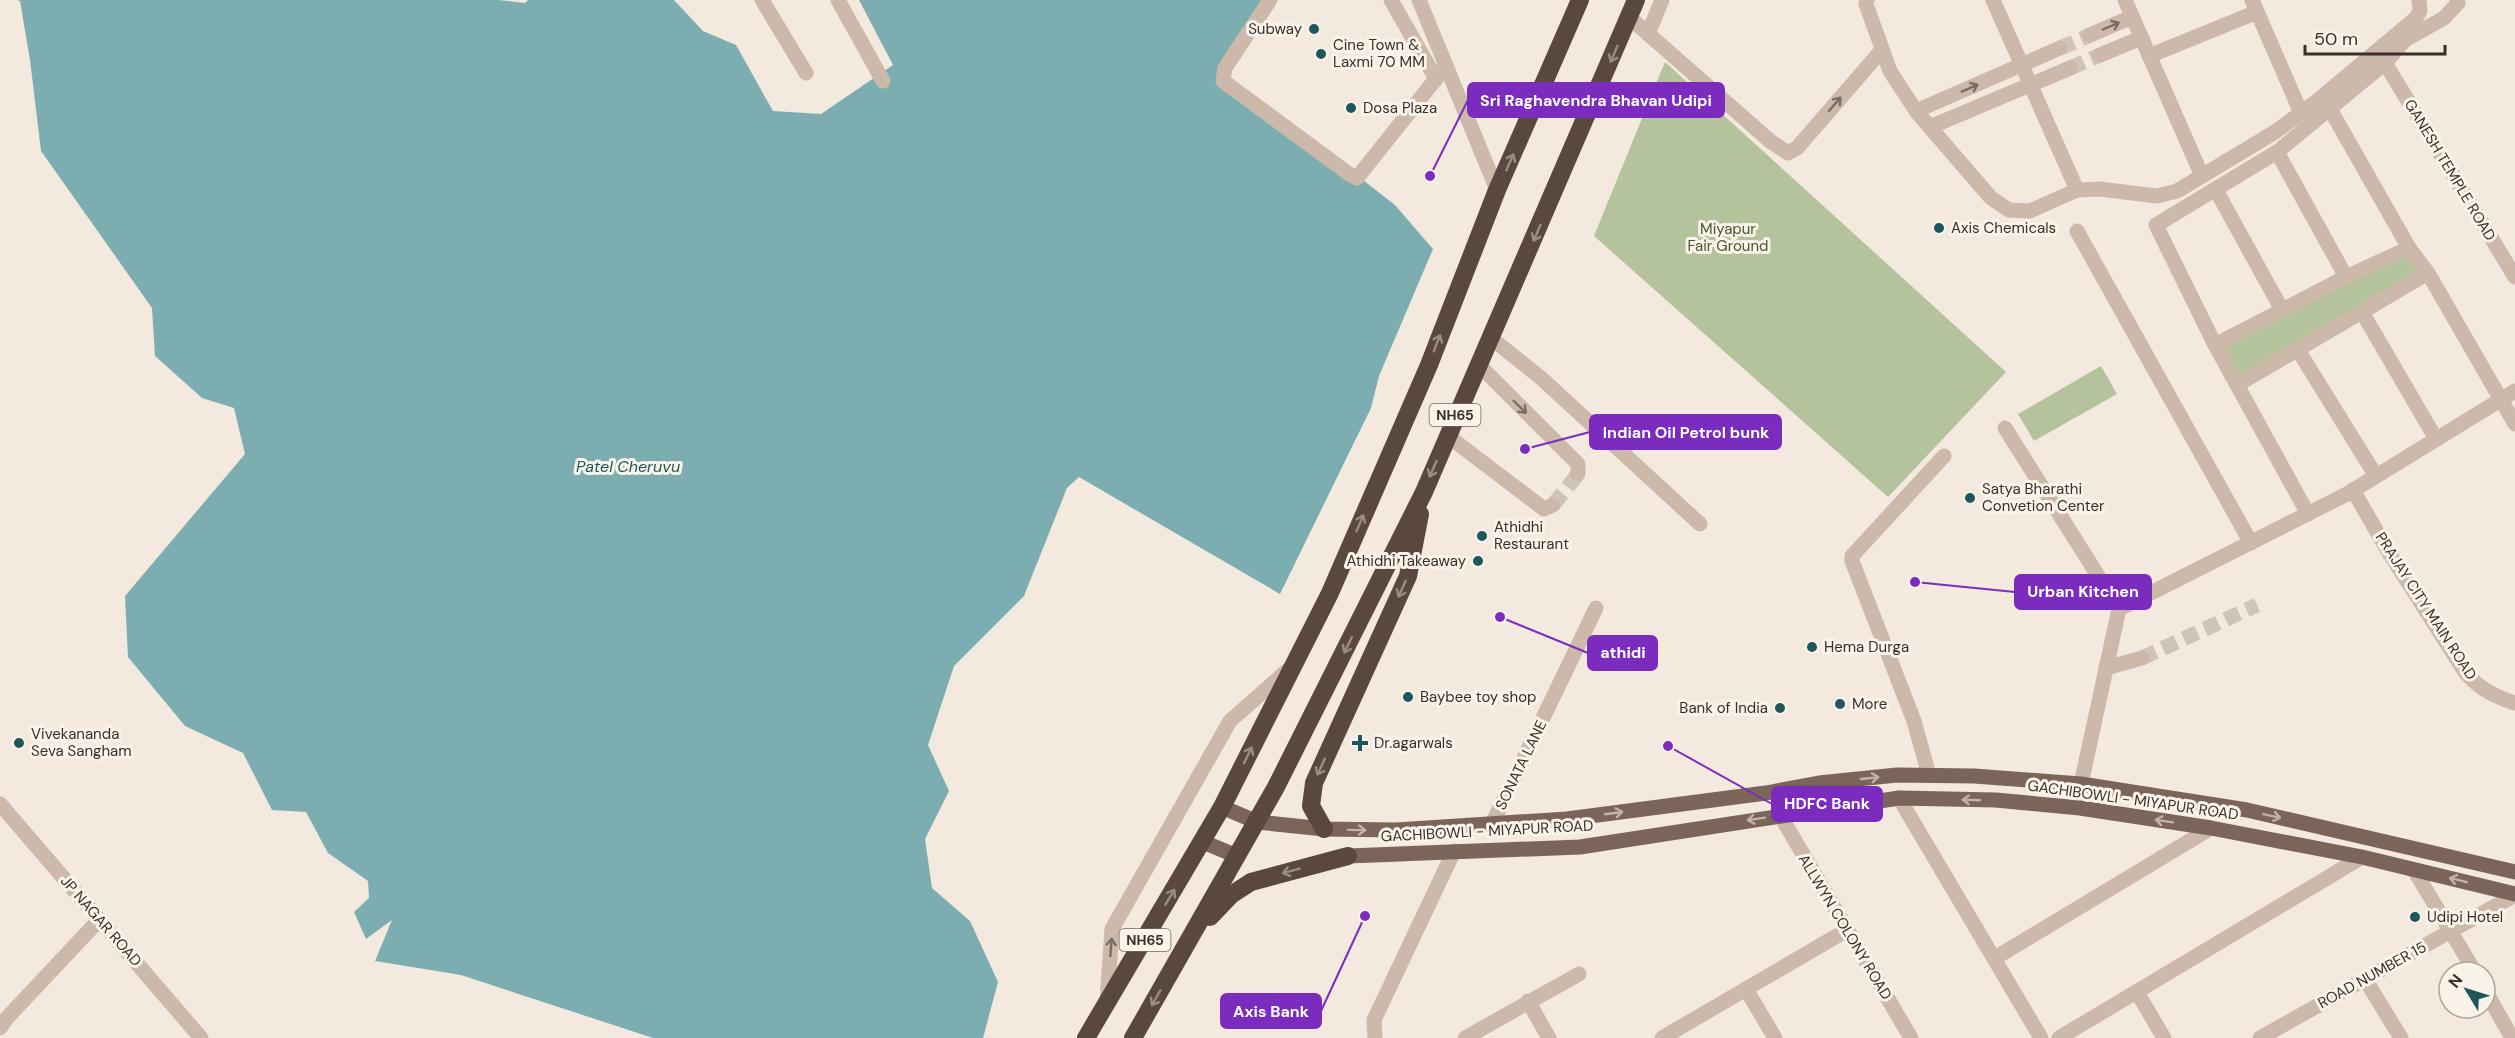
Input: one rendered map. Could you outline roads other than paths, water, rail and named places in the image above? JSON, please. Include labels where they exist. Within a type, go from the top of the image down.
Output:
[{"type":"highway","name":"NH65","points":[[1086,1038],[1203,842],[1330,593],[1429,365],[1497,190],[1580,0]]},
{"type":"highway","name":"NH65","points":[[1133,1038],[1257,822],[1424,492],[1636,0]]},
{"type":"highway","points":[[1324,829],[1311,806],[1314,783],[1408,576],[1424,492]]},
{"type":"highway","points":[[1192,935],[1231,895],[1251,882],[1348,856]]},
{"type":"main road","points":[[1222,807],[1257,822],[1324,829],[1396,830],[1567,819],[1766,793],[1819,783],[1898,775],[1974,776],[2081,784],[2247,810],[2515,872]]},
{"type":"main road","name":"GACHIBOWLI - MIYAPUR ROAD","points":[[1348,856],[1580,847],[1899,798],[1996,800],[2080,808],[2211,828],[2362,857],[2515,895]]},
{"type":"main road","points":[[1203,842],[1237,856]]},
{"type":"street","points":[[762,0],[806,73]]},
{"type":"street","points":[[838,0],[883,81]]},
{"type":"street","points":[[1270,0],[1225,68],[1223,81],[1356,177],[1446,66]]},
{"type":"street","points":[[1391,0],[1436,79]]},
{"type":"street","points":[[1419,0],[1497,190]]},
{"type":"street","points":[[1648,34],[1662,0]]},
{"type":"street","points":[[1867,0],[1866,4],[1881,51],[1890,71],[1916,111],[1991,198],[2009,210],[2030,211],[2077,190],[2099,189],[2157,196],[2177,191],[2275,132],[2301,113],[2416,18],[2420,10],[2419,0]]},
{"type":"street","points":[[1993,0],[2077,190]]},
{"type":"street","points":[[2126,0],[2202,176]]},
{"type":"street","points":[[2308,514],[2215,345],[2156,225],[2277,152],[2385,63],[2405,40],[2444,18],[2458,3],[2457,0]]},
{"type":"street","points":[[2149,56],[2254,6],[2301,113]]},
{"type":"street","points":[[1629,17],[1778,147],[1788,153],[1797,148],[1881,51]]},
{"type":"street","points":[[2090,35],[2132,17]]},
{"type":"street","points":[[2100,55],[2141,38]]},
{"type":"street","points":[[1916,111],[2060,48]]},
{"type":"street","name":"GANESH TEMPLE ROAD","points":[[2385,63],[2515,278]]},
{"type":"street","points":[[1930,128],[2070,68]]},
{"type":"street","points":[[2330,109],[2409,248],[2428,273],[2515,424]]},
{"type":"street","points":[[2277,152],[2346,277]]},
{"type":"street","points":[[2216,190],[2282,310]]},
{"type":"street","points":[[2077,231],[2251,543]]},
{"type":"street","points":[[2215,345],[2346,277],[2409,248]]},
{"type":"street","points":[[2237,385],[2428,273]]},
{"type":"street","points":[[2362,312],[2436,439]]},
{"type":"street","points":[[1491,338],[1541,378],[1700,524]]},
{"type":"street","points":[[2298,350],[2376,476]]},
{"type":"street","points":[[1479,365],[1578,464],[1578,474]]},
{"type":"street","points":[[2119,609],[2353,490],[2515,391]]},
{"type":"street","points":[[2005,428],[2119,609],[2081,784]]},
{"type":"street","points":[[1448,436],[1544,509],[1553,505]]},
{"type":"street","points":[[1929,775],[1914,721],[1852,556],[1944,456]]},
{"type":"street","name":"PRAJAY CITY MAIN ROAD","points":[[2353,490],[2465,672],[2481,688],[2501,699],[2515,703]]},
{"type":"street","name":"SONATA LANE","points":[[1492,824],[1596,608]]},
{"type":"street","points":[[2106,668],[2142,658]]},
{"type":"street","points":[[1107,1005],[1112,929],[1230,721],[1292,666]]},
{"type":"street","points":[[1899,798],[2041,1038]]},
{"type":"street","name":"JP NAGAR ROAD","points":[[0,804],[201,1038]]},
{"type":"street","name":"ALLWYN COLONY ROAD","points":[[1779,815],[1911,1038]]},
{"type":"street","points":[[1995,958],[2211,828]]},
{"type":"street","points":[[1375,1038],[1374,1020],[1454,851]]},
{"type":"street","points":[[2059,1038],[2362,857]]},
{"type":"street","points":[[2414,870],[2468,960]]},
{"type":"street","name":"ROAD NUMBER 15","points":[[2260,1038],[2277,1034],[2365,979],[2515,895]]},
{"type":"street","points":[[0,1028],[6,1018],[99,920]]},
{"type":"street","points":[[1662,1038],[1847,930]]},
{"type":"street","points":[[1465,1038],[1579,974]]},
{"type":"street","points":[[2365,979],[2401,1038]]},
{"type":"street","points":[[1746,989],[1775,1038]]},
{"type":"street","points":[[2137,992],[2164,1038]]},
{"type":"street","points":[[1528,1001],[1549,1038]]},
{"type":"street","points":[[2497,1011],[2512,1038]]},
{"type":"water","name":"Patel Cheruvu","points":[[17,0],[498,0],[525,3],[528,0],[674,0],[703,31],[736,45],[773,111],[821,114],[893,65],[859,0],[1271,0],[1226,74],[1395,205],[1433,249],[1379,376],[1371,408],[1280,594],[1079,477],[1067,488],[1024,596],[954,666],[928,745],[949,791],[925,839],[932,888],[970,921],[998,982],[983,1038],[653,1038],[461,975],[375,961],[392,920],[366,939],[354,912],[369,898],[368,881],[328,853],[306,812],[272,810],[243,753],[185,726],[128,657],[125,596],[245,454],[234,408],[202,398],[155,356],[152,308],[41,151],[30,60],[20,1]]},
{"type":"tunnel","points":[[2060,48],[2090,35]]},
{"type":"tunnel","points":[[2070,68],[2100,55]]},
{"type":"tunnel","points":[[1553,505],[1578,474]]},
{"type":"tunnel","points":[[2142,658],[2257,605]]},
{"type":"place","name":"Subway","points":[[1314,29]]},
{"type":"place","name":"Cine Town & Laxmi 70 MM","points":[[1321,54]]},
{"type":"place","name":"Dosa Plaza","points":[[1351,108]]},
{"type":"place","name":"Sri Raghavendra Bhavan Udipi","points":[[1430,176]]},
{"type":"place","name":"Axis Chemicals","points":[[1939,228]]},
{"type":"place","name":"Indian Oil Petrol bunk","points":[[1525,449]]},
{"type":"place","name":"Satya Bharathi Convetion Center","points":[[1970,498]]},
{"type":"place","name":"Athidhi Restaurant","points":[[1482,536]]},
{"type":"place","name":"Athidhi Takeaway","points":[[1478,561]]},
{"type":"place","name":"Urban Kitchen","points":[[1915,582]]},
{"type":"place","name":"athidi","points":[[1500,617]]},
{"type":"place","name":"Hema Durga","points":[[1812,647]]},
{"type":"place","name":"Baybee toy shop","points":[[1408,697]]},
{"type":"place","name":"More","points":[[1840,704]]},
{"type":"place","name":"Bank of India","points":[[1780,708]]},
{"type":"place","name":"Vivekananda Seva Sangham","points":[[19,743]]},
{"type":"place","name":"Dr.agarwals","points":[[1360,743]]},
{"type":"place","name":"HDFC Bank","points":[[1668,746]]},
{"type":"place","name":"Axis Bank","points":[[1365,916]]},
{"type":"place","name":"Udipi Hotel","points":[[2415,917]]},
{"type":"park label","name":"Miyapur Fair Ground","points":[[1728,238]]}]
